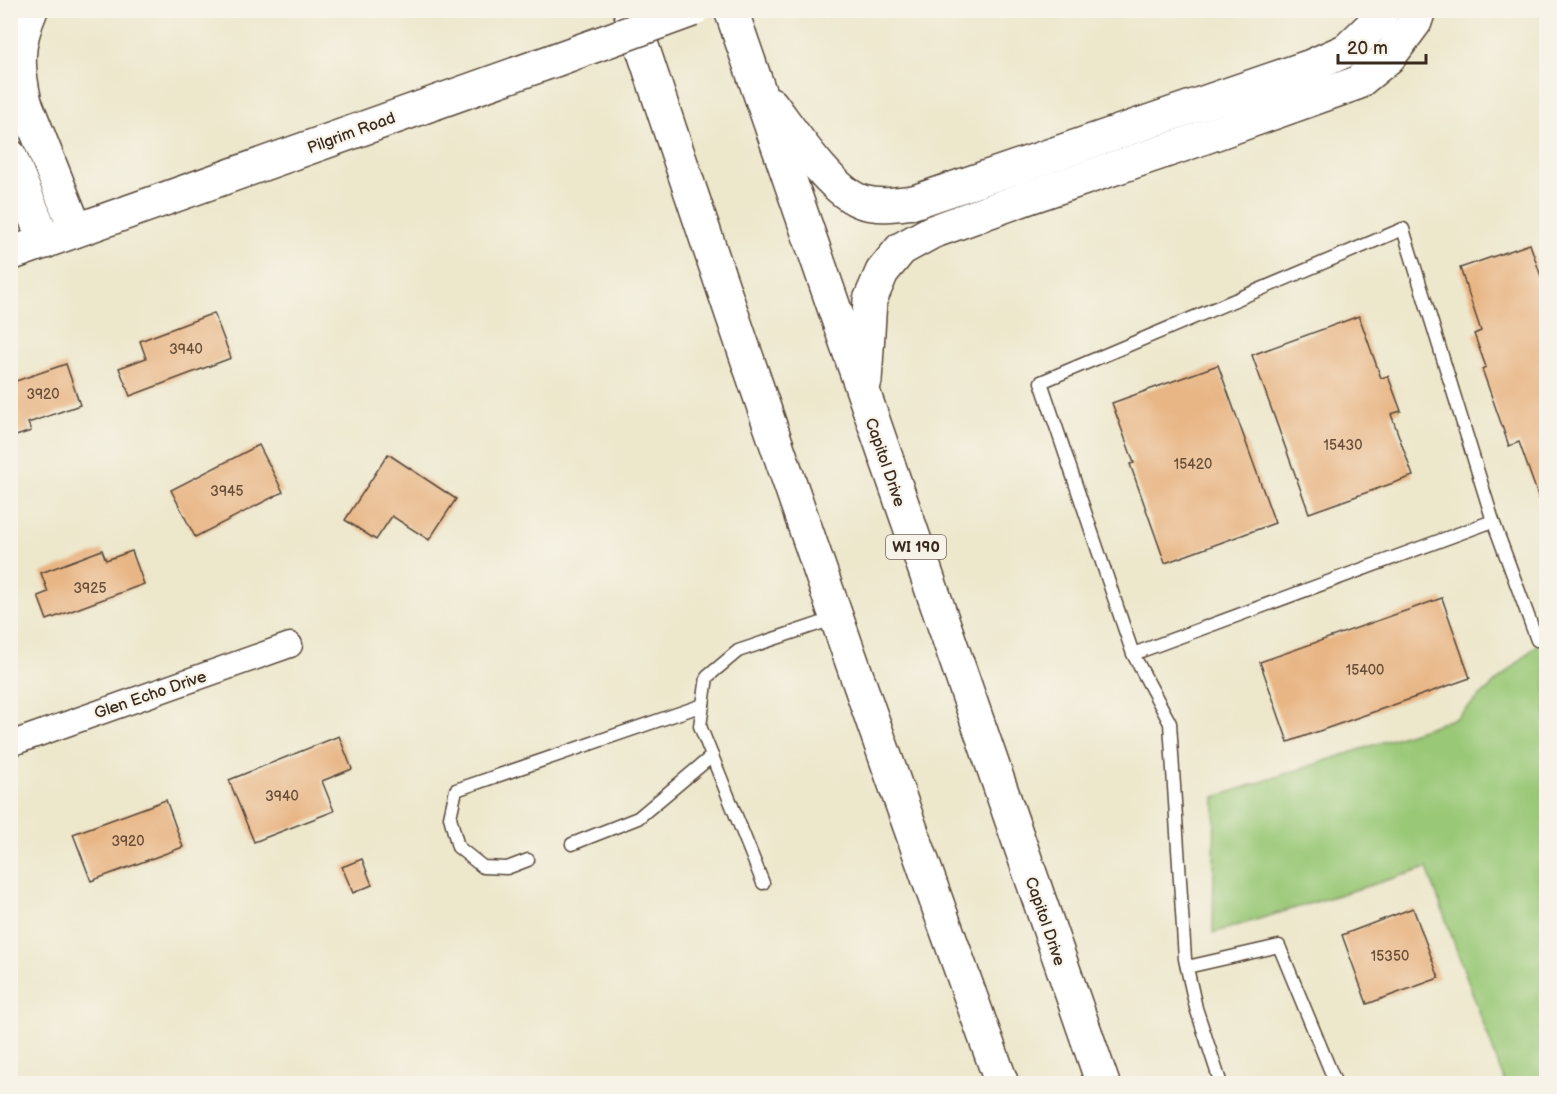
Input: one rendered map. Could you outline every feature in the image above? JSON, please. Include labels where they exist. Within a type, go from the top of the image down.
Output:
[{"type":"main road","points":[[31,10],[24,27],[18,54],[21,83],[25,102],[76,230]]},
{"type":"main road","points":[[630,10],[714,265],[917,849],[1002,1083]]},
{"type":"main road","name":"Pilgrim Road","points":[[10,254],[692,10]]},
{"type":"main road","name":"Capitol Drive","points":[[731,10],[864,400],[1103,1083]]},
{"type":"main road","points":[[755,85],[835,184],[851,197],[863,202],[885,205],[914,202],[1311,66],[1347,50],[1373,25],[1383,10]]},
{"type":"main road","points":[[864,400],[870,300],[882,272],[901,249],[932,232],[1357,83],[1389,57],[1415,22],[1419,10]]},
{"type":"main road","points":[[10,156],[45,242]]},
{"type":"street","name":"Glen Echo Drive","points":[[10,744],[290,645]]},
{"type":"lane","points":[[1221,1083],[1196,1008],[1187,967],[1170,723],[1133,654],[1041,382],[1403,229],[1493,521],[1537,640]]},
{"type":"lane","points":[[1133,654],[1493,521]]},
{"type":"lane","points":[[763,883],[700,726],[707,677],[738,651],[837,618]]},
{"type":"lane","points":[[528,860],[507,868],[483,867],[458,847],[450,817],[456,790],[703,705]]},
{"type":"lane","points":[[572,844],[638,818],[712,756]]},
{"type":"lane","points":[[1187,967],[1279,946],[1336,1083]]},
{"type":"green space","points":[[1546,637],[1546,1083],[1505,1083],[1427,868],[1213,933],[1215,797],[1456,718]]},
{"type":"building","points":[[1530,244],[1546,291],[1546,502],[1541,504],[1519,442],[1509,446],[1482,369],[1486,367],[1474,334],[1481,331],[1460,268]]},
{"type":"building","points":[[214,313],[231,358],[130,396],[119,368],[146,358],[140,341]]},
{"type":"building","points":[[1359,316],[1381,378],[1388,376],[1401,411],[1391,414],[1413,476],[1309,513],[1252,355]]},
{"type":"building","points":[[66,364],[80,405],[28,423],[31,431],[10,438],[10,383]]},
{"type":"building","points":[[1218,365],[1275,523],[1165,563],[1130,464],[1134,463],[1112,403]]},
{"type":"building","points":[[259,445],[283,492],[195,537],[171,490]]},
{"type":"building","points":[[388,454],[456,499],[429,540],[392,516],[376,540],[345,520]]},
{"type":"building","points":[[102,550],[106,560],[132,551],[144,584],[47,620],[38,596],[48,592],[41,573]]},
{"type":"building","points":[[1442,598],[1470,678],[1288,742],[1260,662]]},
{"type":"building","points":[[339,736],[352,769],[322,781],[334,811],[254,842],[229,780]]},
{"type":"building","points":[[166,800],[183,847],[91,881],[73,834]]},
{"type":"building","points":[[362,859],[372,885],[353,893],[342,867]]},
{"type":"building","points":[[1413,908],[1439,978],[1367,1004],[1342,935]]}]
